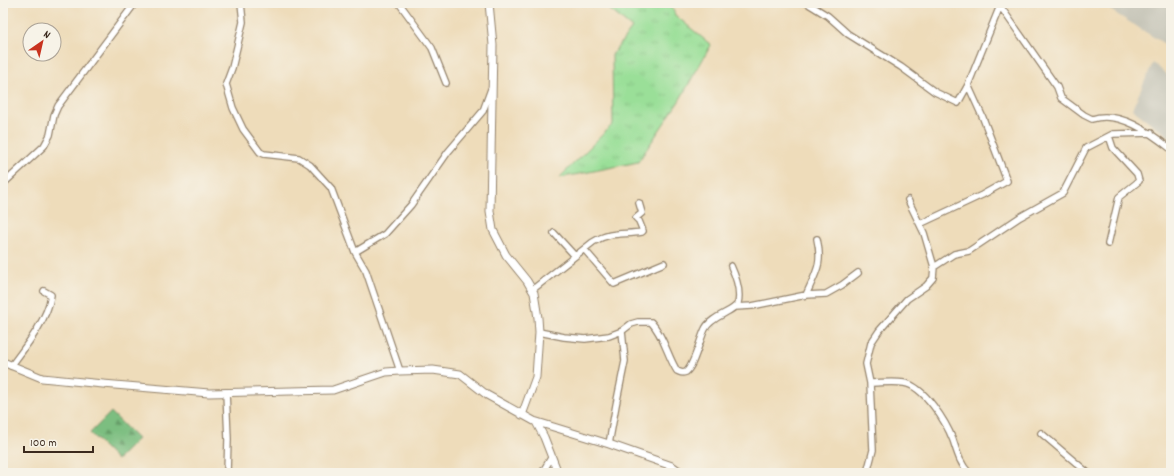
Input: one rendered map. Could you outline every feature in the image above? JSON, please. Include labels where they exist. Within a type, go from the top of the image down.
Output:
[{"type":"street","points":[[3,184],[44,146],[50,134],[54,115],[58,106],[136,3]]},
{"type":"street","points":[[241,3],[243,22],[232,68],[226,84],[243,129],[260,152],[264,154],[299,158],[310,165],[330,188],[355,252],[368,278],[400,371]]},
{"type":"street","points":[[399,3],[432,48],[446,83]]},
{"type":"street","points":[[489,3],[492,46],[490,120],[490,211],[492,230],[506,255],[528,281],[532,290],[538,318],[539,332],[536,377],[522,415]]},
{"type":"street","points":[[807,3],[828,16],[848,34],[902,67],[935,92],[958,103],[968,85],[999,4]]},
{"type":"street","points":[[999,4],[1057,87],[1061,98],[1092,119],[1099,117],[1118,119],[1133,124],[1151,133],[1171,149]]},
{"type":"street","points":[[355,252],[385,234],[411,205],[448,152],[483,111],[492,84]]},
{"type":"street","points":[[920,224],[982,195],[1007,181],[983,118],[968,85]]},
{"type":"street","points":[[934,267],[954,254],[968,251],[1020,216],[1063,193],[1086,148],[1113,134],[1151,133]]},
{"type":"street","points":[[1108,244],[1119,197],[1139,180],[1137,174],[1113,148],[1109,136]]},
{"type":"street","points":[[867,473],[873,450],[870,383],[866,364],[871,343],[879,331],[907,299],[926,286],[933,278],[934,267],[924,233],[908,200]]},
{"type":"street","points":[[532,290],[602,236],[642,232],[643,231],[639,221],[636,218],[642,213],[640,203]]},
{"type":"street","points":[[554,233],[575,256]]},
{"type":"street","points":[[806,295],[820,259],[817,239]]},
{"type":"street","points":[[584,249],[614,284],[664,263]]},
{"type":"street","points":[[731,266],[737,282],[738,303],[735,307]]},
{"type":"street","points":[[539,332],[585,339],[609,336],[622,331],[631,324],[638,322],[651,322],[663,340],[672,363],[677,371],[682,373],[687,371],[691,366],[705,329],[711,321],[735,307],[752,306],[806,295],[826,294],[842,285],[858,273]]},
{"type":"street","points":[[11,366],[41,322],[50,305],[51,295],[44,291]]},
{"type":"street","points":[[609,444],[625,361],[622,331]]},
{"type":"street","points":[[3,362],[42,378],[209,393],[333,390],[386,372],[433,370],[460,374],[487,396],[536,422],[609,444],[672,466],[682,473]]},
{"type":"street","points":[[870,383],[905,383],[920,391],[940,414],[952,438],[958,456],[964,468],[969,473]]},
{"type":"street","points":[[226,392],[228,439],[227,473]]},
{"type":"street","points":[[536,422],[544,437],[558,473]]},
{"type":"street","points":[[1041,433],[1088,473]]},
{"type":"street","points":[[542,473],[551,458]]},
{"type":"shaded area","points":[[1112,3],[1171,3],[1171,48],[1107,8]]},
{"type":"shaded area","points":[[1153,63],[1171,78],[1171,138],[1132,109]]},
{"type":"green space","points":[[602,3],[671,3],[675,15],[711,45],[679,101],[638,162],[559,178],[613,124],[612,55],[632,28]]},
{"type":"green space","points":[[111,412],[138,439],[117,460],[90,433]]}]
